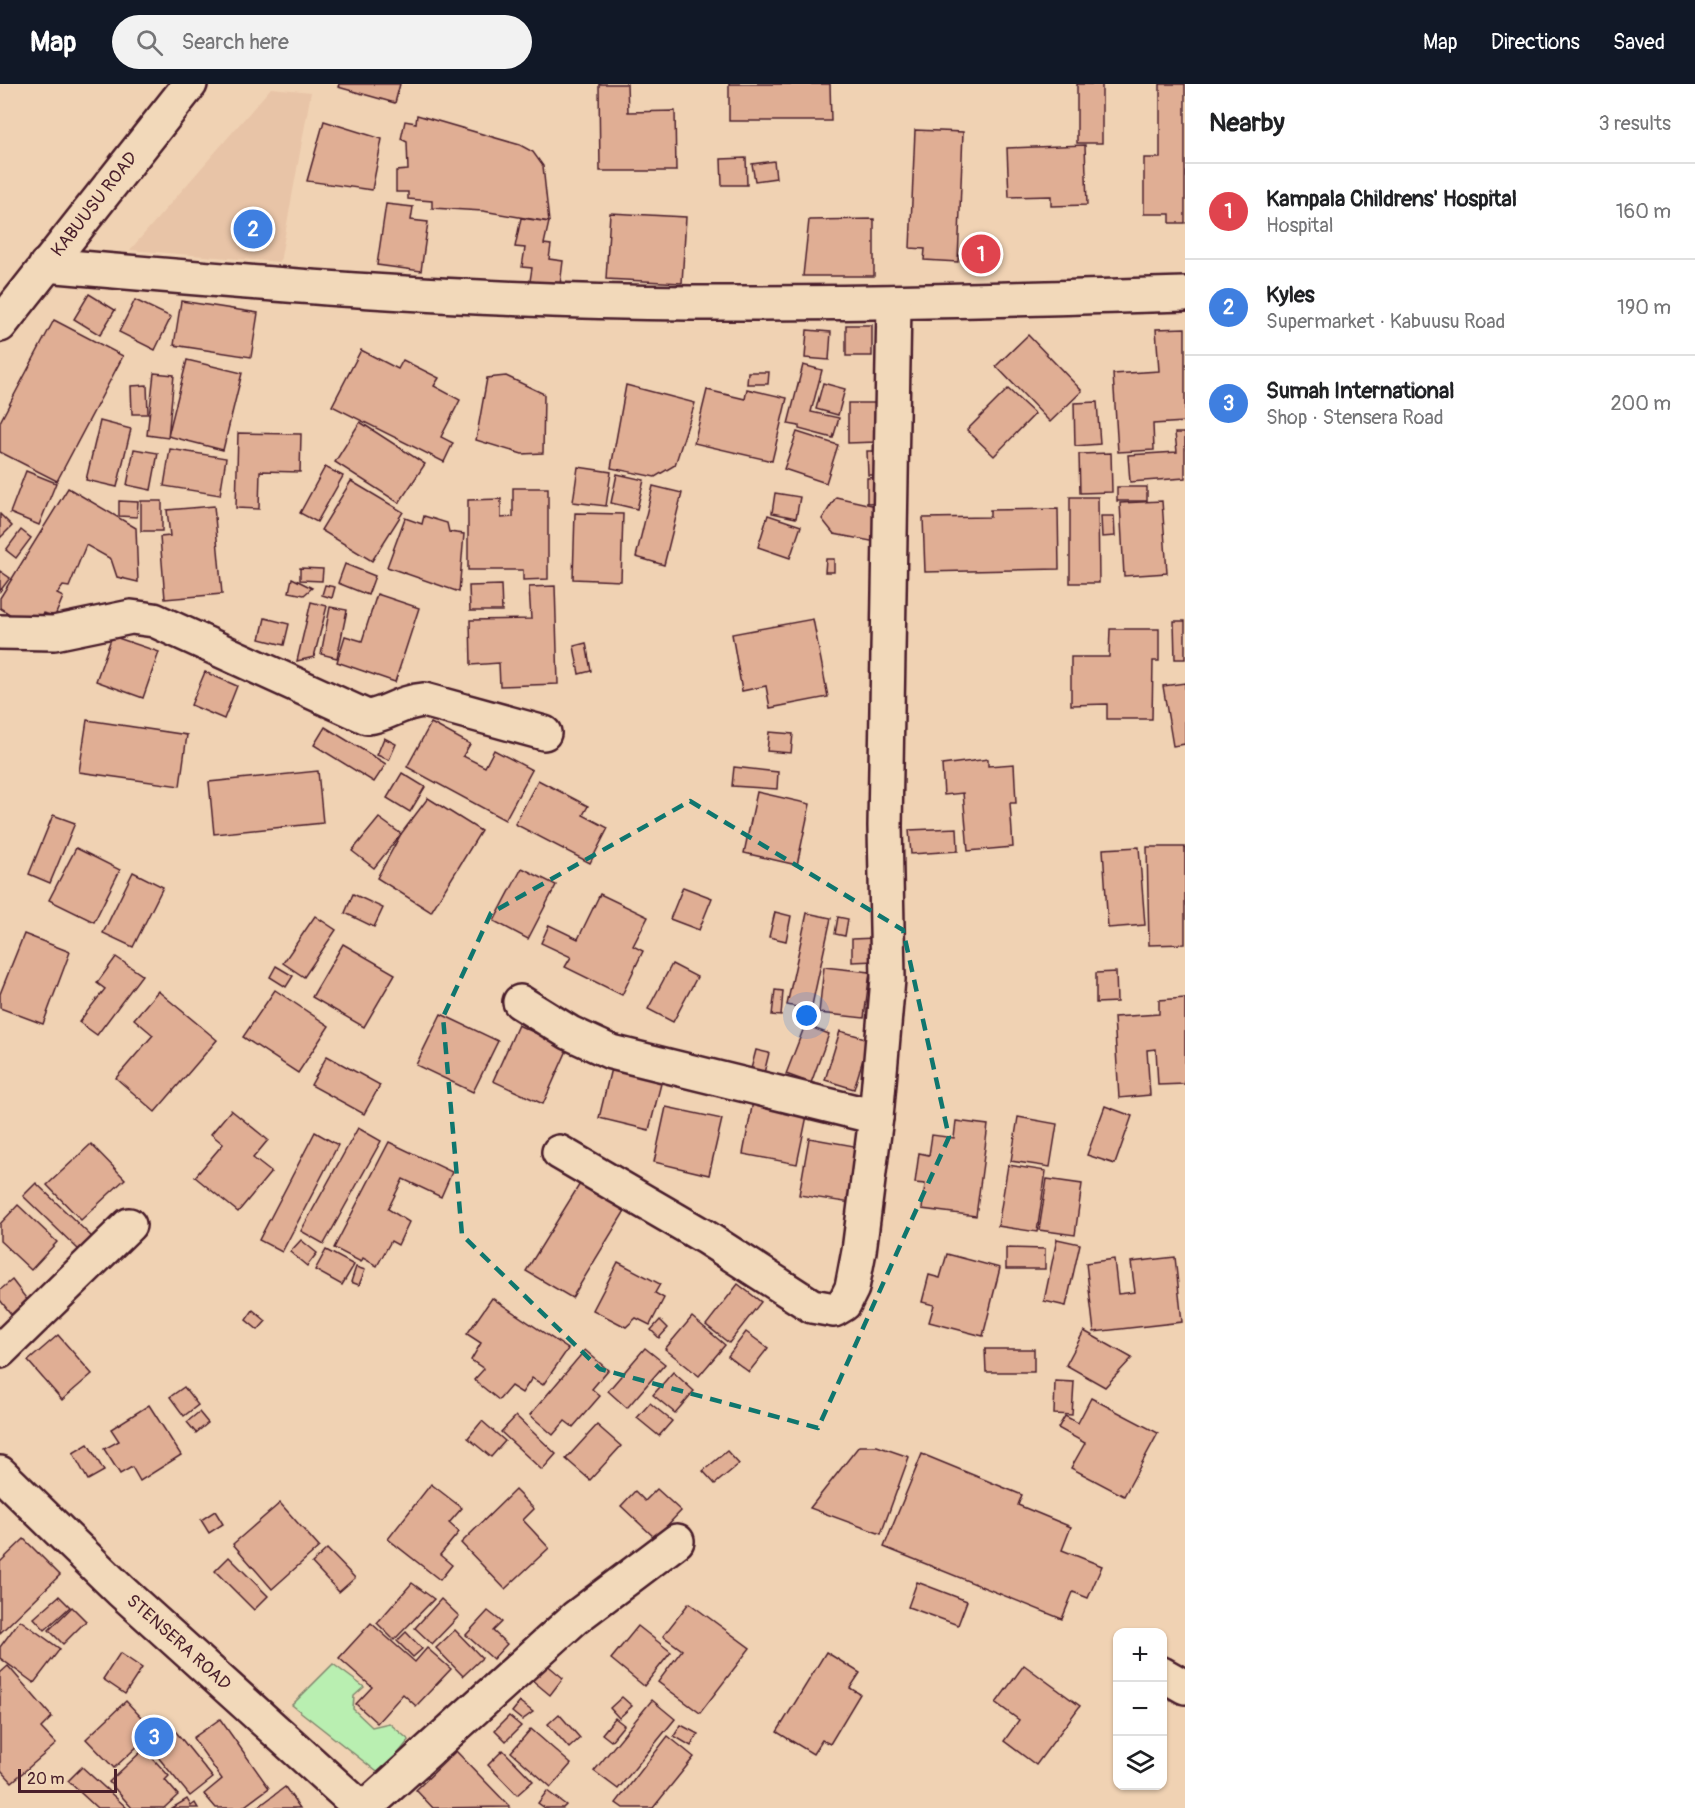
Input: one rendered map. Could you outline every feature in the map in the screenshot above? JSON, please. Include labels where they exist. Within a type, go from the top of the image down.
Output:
[{"type":"street","name":"KABUUSU ROAD","points":[[0,325],[190,84]]},
{"type":"street","points":[[46,266],[488,297],[691,303],[894,302],[1185,294]]},
{"type":"street","points":[[559,1152],[705,1237],[812,1306],[834,1310],[844,1304],[852,1288],[876,1117],[888,979],[885,826],[894,302]]},
{"type":"street","points":[[0,632],[54,633],[131,617],[154,620],[367,717],[380,716],[407,701],[424,700],[544,733]]},
{"type":"street","points":[[520,1002],[570,1033],[611,1052],[876,1117]]},
{"type":"street","points":[[0,1351],[129,1225]]},
{"type":"street","name":"STENSERA ROAD","points":[[0,1473],[121,1591],[361,1808]]},
{"type":"street","points":[[365,1808],[575,1618],[677,1541]]},
{"type":"street","points":[[1167,1677],[1185,1687]]},
{"type":"highlighted area","points":[[690,801],[903,930],[949,1137],[818,1428],[600,1369],[462,1235],[443,1017],[491,913]]},
{"type":"shaded area","points":[[271,88],[311,92],[280,262],[130,250]]},
{"type":"green space","points":[[333,1664],[364,1687],[354,1696],[353,1709],[372,1727],[389,1723],[409,1740],[381,1775],[292,1705]]},
{"type":"building","points":[[339,84],[400,84],[395,103],[338,87]]},
{"type":"building","points":[[599,84],[627,84],[628,112],[675,111],[676,171],[600,171]]},
{"type":"building","points":[[729,84],[830,84],[831,121],[729,121]]},
{"type":"building","points":[[1077,84],[1102,84],[1102,143],[1077,143]]},
{"type":"building","points":[[1160,84],[1185,84],[1185,223],[1170,223],[1170,214],[1144,214],[1144,158],[1160,158]]},
{"type":"building","points":[[417,115],[520,145],[533,152],[543,166],[549,222],[483,211],[432,208],[432,201],[408,199],[408,192],[396,192],[396,171],[408,170],[407,142],[401,139],[405,121],[416,123]]},
{"type":"building","points":[[324,121],[382,139],[372,190],[307,181]]},
{"type":"building","points":[[915,130],[963,132],[958,262],[924,260],[925,249],[910,248]]},
{"type":"building","points":[[1085,145],[1087,205],[1051,206],[1051,196],[1009,197],[1007,148]]},
{"type":"building","points":[[746,158],[747,185],[722,185],[721,159]]},
{"type":"building","points":[[774,161],[776,178],[755,181],[752,164]]},
{"type":"building","points":[[386,204],[413,207],[411,220],[428,222],[421,271],[377,265]]},
{"type":"building","points":[[610,213],[686,217],[682,283],[606,279]]},
{"type":"building","points":[[521,218],[549,222],[544,244],[551,245],[549,259],[563,261],[560,285],[530,281],[532,268],[522,267],[525,248],[515,247]]},
{"type":"building","points":[[874,219],[874,276],[803,276],[809,220]]},
{"type":"building","points":[[89,294],[115,310],[100,335],[74,319]]},
{"type":"building","points":[[135,300],[171,317],[155,350],[119,332]]},
{"type":"building","points":[[181,301],[258,313],[251,357],[174,345]]},
{"type":"building","points":[[54,320],[123,356],[57,481],[0,452],[0,422]]},
{"type":"building","points":[[846,325],[872,325],[872,356],[846,356]]},
{"type":"building","points":[[1185,328],[1185,422],[1153,424],[1154,450],[1118,452],[1113,374],[1159,371],[1156,329]]},
{"type":"building","points":[[807,330],[831,332],[829,360],[805,358]]},
{"type":"building","points":[[1028,335],[1082,391],[1050,422],[996,366]]},
{"type":"building","points":[[361,350],[398,369],[403,360],[439,378],[434,386],[460,400],[441,437],[453,443],[444,462],[332,406]]},
{"type":"building","points":[[187,360],[242,373],[223,450],[168,436]]},
{"type":"building","points":[[803,365],[822,370],[811,412],[839,418],[833,438],[788,424]]},
{"type":"building","points":[[748,372],[769,372],[768,384],[747,384]]},
{"type":"building","points":[[154,373],[174,375],[168,438],[147,435]]},
{"type":"building","points":[[506,376],[544,394],[543,453],[522,454],[476,440],[487,378]]},
{"type":"building","points":[[823,383],[845,389],[838,415],[816,409]]},
{"type":"building","points":[[147,385],[148,414],[132,414],[131,386]]},
{"type":"building","points":[[626,385],[695,403],[675,465],[655,477],[611,468]]},
{"type":"building","points":[[747,389],[787,398],[772,461],[694,443],[707,390],[745,399]]},
{"type":"building","points":[[1008,389],[1035,414],[994,456],[967,430]]},
{"type":"building","points":[[1097,402],[1100,444],[1075,446],[1074,403]]},
{"type":"building","points":[[848,403],[875,403],[876,442],[848,443]]},
{"type":"building","points":[[100,421],[131,429],[117,487],[86,480]]},
{"type":"building","points":[[360,422],[425,464],[399,503],[335,462]]},
{"type":"building","points":[[797,432],[838,445],[826,483],[784,469]]},
{"type":"building","points":[[238,433],[301,434],[300,472],[260,471],[259,509],[236,508]]},
{"type":"building","points":[[1175,433],[1185,433],[1185,478],[1130,482],[1128,455],[1177,452]]},
{"type":"building","points":[[134,449],[158,453],[151,490],[127,485]]},
{"type":"building","points":[[170,449],[226,458],[220,495],[164,486]]},
{"type":"building","points":[[867,451],[881,451],[881,475],[868,475]]},
{"type":"building","points":[[1111,453],[1112,492],[1080,493],[1079,454]]},
{"type":"building","points":[[325,467],[343,476],[317,522],[300,513]]},
{"type":"building","points":[[578,467],[611,472],[606,506],[573,502]]},
{"type":"building","points":[[26,471],[56,483],[39,525],[10,513]]},
{"type":"building","points":[[617,474],[644,480],[637,509],[611,503]]},
{"type":"building","points":[[883,477],[884,502],[867,503],[867,478]]},
{"type":"building","points":[[351,481],[403,512],[372,561],[321,530]]},
{"type":"building","points":[[653,486],[682,493],[664,565],[636,557]]},
{"type":"building","points":[[1117,487],[1147,487],[1147,501],[1117,501]]},
{"type":"building","points":[[68,488],[136,528],[138,582],[117,577],[111,559],[86,545],[69,587],[63,586],[57,594],[63,597],[55,616],[43,613],[30,627],[0,608],[0,598]]},
{"type":"building","points":[[513,488],[548,488],[548,579],[523,580],[523,570],[468,570],[468,500],[501,499],[501,518],[513,517]]},
{"type":"building","points":[[775,493],[800,497],[796,518],[772,513]]},
{"type":"building","points":[[836,497],[885,508],[876,542],[834,534],[822,519]]},
{"type":"building","points":[[1070,497],[1098,497],[1099,583],[1070,583]]},
{"type":"building","points":[[119,501],[138,502],[137,517],[119,516]]},
{"type":"building","points":[[141,501],[162,501],[162,531],[141,531]]},
{"type":"building","points":[[1162,501],[1167,573],[1124,576],[1120,503]]},
{"type":"building","points":[[214,506],[222,594],[165,599],[160,537],[170,536],[167,510]]},
{"type":"building","points":[[1058,509],[1059,569],[925,572],[923,518],[990,517],[990,510]]},
{"type":"building","points":[[575,513],[623,514],[621,581],[573,579]]},
{"type":"building","points":[[0,514],[12,526],[0,538]]},
{"type":"building","points":[[768,515],[801,526],[790,558],[758,547]]},
{"type":"building","points":[[424,516],[447,523],[449,532],[464,534],[459,592],[387,567],[405,518],[422,524]]},
{"type":"building","points":[[1101,516],[1114,516],[1115,536],[1102,537]]},
{"type":"building","points":[[21,530],[31,538],[16,558],[6,550]]},
{"type":"building","points":[[826,559],[834,559],[834,572],[825,572]]},
{"type":"building","points":[[345,564],[375,576],[368,595],[338,583]]},
{"type":"building","points":[[300,568],[323,569],[322,581],[300,580]]},
{"type":"building","points":[[0,571],[10,578],[0,591]]},
{"type":"building","points":[[292,578],[312,588],[304,595],[289,592]]},
{"type":"building","points":[[325,585],[335,587],[332,598],[322,595]]},
{"type":"building","points":[[501,585],[502,611],[470,611],[469,586]]},
{"type":"building","points":[[555,586],[558,684],[500,686],[499,663],[471,665],[470,620],[531,619],[529,587]]},
{"type":"building","points":[[377,594],[419,608],[395,682],[337,662],[345,636],[362,641]]},
{"type":"building","points":[[311,602],[327,606],[314,657],[297,661]]},
{"type":"building","points":[[330,607],[347,610],[337,658],[321,654]]},
{"type":"building","points":[[265,618],[289,624],[284,645],[260,639]]},
{"type":"building","points":[[813,619],[828,697],[770,708],[766,686],[742,691],[732,634]]},
{"type":"building","points":[[1174,621],[1185,621],[1185,659],[1175,659]]},
{"type":"building","points":[[1110,629],[1159,629],[1159,661],[1153,661],[1152,719],[1107,719],[1107,704],[1071,705],[1071,657],[1109,657]]},
{"type":"building","points":[[112,636],[159,652],[143,698],[96,681]]},
{"type":"building","points":[[586,643],[591,671],[579,674],[574,646]]},
{"type":"building","points":[[205,672],[237,686],[224,719],[191,705]]},
{"type":"building","points":[[1185,683],[1185,744],[1173,746],[1163,686]]},
{"type":"building","points":[[87,720],[187,735],[180,786],[79,772]]},
{"type":"building","points":[[431,723],[470,744],[463,756],[485,767],[494,750],[532,770],[505,820],[407,767]]},
{"type":"building","points":[[325,727],[386,764],[374,782],[314,745]]},
{"type":"building","points":[[769,732],[793,734],[791,753],[767,751]]},
{"type":"building","points":[[384,738],[396,744],[389,760],[377,755]]},
{"type":"building","points":[[988,759],[988,766],[1014,764],[1016,803],[1010,803],[1013,847],[968,851],[963,793],[944,795],[942,765]]},
{"type":"building","points":[[734,767],[778,772],[777,789],[732,786]]},
{"type":"building","points":[[318,771],[323,823],[214,834],[209,782]]},
{"type":"building","points":[[402,773],[425,787],[410,812],[387,798]]},
{"type":"building","points":[[538,780],[588,806],[583,815],[608,828],[590,863],[515,824]]},
{"type":"building","points":[[757,792],[810,804],[797,865],[744,853]]},
{"type":"building","points":[[428,798],[481,831],[431,912],[377,878],[401,834]]},
{"type":"building","points":[[53,815],[75,823],[50,883],[29,874]]},
{"type":"building","points":[[379,818],[401,834],[374,868],[352,851]]},
{"type":"building","points":[[957,828],[958,851],[911,854],[909,830]]},
{"type":"building","points":[[1139,847],[1145,925],[1108,928],[1103,849]]},
{"type":"building","points":[[1147,847],[1185,847],[1185,944],[1149,945]]},
{"type":"building","points":[[76,848],[120,870],[94,922],[49,900]]},
{"type":"building","points":[[522,868],[556,885],[528,939],[494,921]]},
{"type":"building","points":[[133,872],[163,887],[133,947],[103,933]]},
{"type":"building","points":[[683,887],[712,898],[699,930],[670,919]]},
{"type":"building","points":[[353,894],[383,908],[374,927],[345,913]]},
{"type":"building","points":[[600,894],[648,917],[633,946],[643,951],[622,995],[565,967],[571,957],[541,943],[549,925],[578,939]]},
{"type":"building","points":[[775,912],[791,916],[786,941],[769,937]]},
{"type":"building","points":[[807,913],[831,918],[811,1010],[787,1005]]},
{"type":"building","points":[[315,916],[336,930],[304,977],[283,963]]},
{"type":"building","points":[[838,917],[848,919],[845,936],[835,934]]},
{"type":"building","points":[[24,934],[70,952],[43,1024],[0,1008],[0,994]]},
{"type":"building","points":[[875,938],[875,961],[852,962],[852,939]]},
{"type":"building","points":[[343,944],[395,974],[364,1027],[312,997]]},
{"type":"building","points":[[116,957],[142,975],[97,1035],[79,1022],[105,989],[97,983]]},
{"type":"building","points":[[672,964],[697,977],[673,1022],[648,1009]]},
{"type":"building","points":[[276,966],[293,976],[286,987],[270,977]]},
{"type":"building","points":[[824,967],[870,972],[864,1018],[819,1013]]},
{"type":"building","points":[[1116,972],[1117,1002],[1096,1003],[1096,973]]},
{"type":"building","points":[[275,990],[329,1026],[298,1073],[243,1037]]},
{"type":"building","points":[[775,990],[783,991],[781,1016],[772,1015]]},
{"type":"building","points":[[158,991],[217,1040],[155,1112],[116,1078],[153,1035],[134,1019]]},
{"type":"building","points":[[1185,998],[1185,1084],[1158,1085],[1156,1049],[1147,1050],[1150,1095],[1119,1098],[1114,1017],[1159,1014],[1159,1000]]},
{"type":"building","points":[[441,1014],[498,1041],[473,1092],[416,1065]]},
{"type":"building","points":[[518,1025],[568,1048],[543,1104],[493,1081]]},
{"type":"building","points":[[805,1025],[829,1034],[811,1083],[786,1074]]},
{"type":"building","points":[[840,1031],[869,1039],[854,1089],[825,1080]]},
{"type":"building","points":[[756,1050],[769,1053],[764,1073],[751,1069]]},
{"type":"building","points":[[327,1056],[380,1085],[364,1114],[311,1085]]},
{"type":"building","points":[[612,1064],[663,1076],[649,1130],[599,1118]]},
{"type":"building","points":[[754,1096],[809,1106],[797,1164],[743,1154]]},
{"type":"building","points":[[1105,1106],[1132,1116],[1115,1164],[1087,1155]]},
{"type":"building","points":[[666,1107],[722,1119],[709,1175],[654,1162]]},
{"type":"building","points":[[231,1110],[268,1140],[253,1158],[271,1172],[238,1212],[195,1177],[223,1144],[211,1134]]},
{"type":"building","points":[[1018,1117],[1057,1124],[1050,1167],[1011,1161]]},
{"type":"building","points":[[956,1121],[988,1125],[976,1216],[922,1209],[925,1184],[915,1183],[919,1153],[929,1155],[932,1135],[954,1138]]},
{"type":"building","points":[[358,1128],[381,1141],[324,1244],[301,1231]]},
{"type":"building","points":[[315,1132],[338,1145],[282,1252],[259,1240]]},
{"type":"building","points":[[809,1138],[860,1147],[851,1203],[799,1195]]},
{"type":"building","points":[[389,1142],[452,1172],[441,1197],[403,1179],[388,1209],[409,1222],[398,1245],[391,1241],[377,1266],[363,1258],[361,1262],[334,1248]]},
{"type":"building","points":[[91,1144],[125,1179],[81,1220],[47,1185]]},
{"type":"building","points":[[1008,1165],[1046,1171],[1037,1232],[998,1226]]},
{"type":"building","points":[[1047,1179],[1082,1184],[1075,1235],[1039,1230]]},
{"type":"building","points":[[581,1182],[626,1209],[572,1298],[526,1271]]},
{"type":"building","points":[[36,1183],[93,1238],[80,1251],[23,1196]]},
{"type":"building","points":[[18,1205],[57,1242],[31,1270],[0,1241],[0,1224]]},
{"type":"building","points":[[1057,1239],[1080,1244],[1066,1306],[1044,1301]]},
{"type":"building","points":[[301,1240],[317,1253],[307,1266],[290,1252]]},
{"type":"building","points":[[1006,1248],[1045,1249],[1045,1269],[1006,1269]]},
{"type":"building","points":[[326,1250],[354,1265],[342,1285],[315,1270]]},
{"type":"building","points":[[947,1254],[1000,1268],[983,1336],[929,1322],[934,1305],[922,1302],[929,1275],[940,1278]]},
{"type":"building","points":[[1175,1257],[1182,1322],[1094,1332],[1086,1263],[1114,1259],[1118,1294],[1135,1292],[1131,1262]]},
{"type":"building","points":[[618,1262],[660,1284],[655,1293],[664,1298],[650,1325],[636,1318],[626,1327],[593,1310]]},
{"type":"building","points":[[356,1267],[365,1270],[359,1285],[351,1282]]},
{"type":"building","points":[[12,1280],[35,1310],[18,1323],[0,1300],[0,1290]]},
{"type":"building","points":[[738,1284],[761,1302],[729,1343],[706,1325]]},
{"type":"building","points":[[492,1298],[568,1349],[543,1385],[532,1378],[522,1393],[511,1386],[499,1400],[474,1380],[484,1369],[471,1360],[481,1343],[467,1334]]},
{"type":"building","points":[[253,1310],[266,1321],[258,1330],[246,1320]]},
{"type":"building","points":[[692,1317],[725,1345],[699,1376],[665,1349]]},
{"type":"building","points":[[660,1320],[668,1328],[659,1338],[651,1330]]},
{"type":"building","points":[[1084,1331],[1132,1358],[1105,1387],[1066,1365]]},
{"type":"building","points":[[746,1332],[768,1348],[749,1372],[728,1356]]},
{"type":"building","points":[[58,1335],[92,1374],[62,1400],[28,1361]]},
{"type":"building","points":[[645,1348],[665,1364],[627,1408],[608,1391]]},
{"type":"building","points":[[985,1349],[1034,1349],[1034,1372],[986,1372]]},
{"type":"building","points":[[585,1350],[608,1370],[592,1389],[600,1396],[573,1427],[565,1421],[553,1435],[530,1415]]},
{"type":"building","points":[[673,1372],[694,1391],[675,1413],[653,1395]]},
{"type":"building","points":[[1055,1381],[1074,1382],[1072,1415],[1054,1414]]},
{"type":"building","points":[[184,1387],[198,1405],[184,1416],[170,1397]]},
{"type":"building","points":[[1091,1398],[1158,1433],[1124,1496],[1071,1468],[1085,1443],[1058,1428],[1065,1416],[1078,1423]]},
{"type":"building","points":[[650,1403],[672,1421],[659,1436],[637,1418]]},
{"type":"building","points":[[149,1405],[181,1455],[140,1481],[132,1467],[120,1474],[104,1449],[119,1441],[111,1429]]},
{"type":"building","points":[[199,1412],[208,1423],[196,1433],[187,1422]]},
{"type":"building","points":[[516,1416],[556,1454],[542,1470],[501,1432]]},
{"type":"building","points":[[482,1421],[505,1441],[491,1457],[468,1438]]},
{"type":"building","points":[[597,1425],[621,1446],[590,1480],[566,1459]]},
{"type":"building","points":[[88,1444],[104,1471],[88,1480],[73,1453]]},
{"type":"building","points":[[859,1446],[877,1446],[909,1457],[881,1534],[810,1508]]},
{"type":"building","points":[[727,1451],[739,1464],[715,1484],[703,1471]]},
{"type":"building","points":[[922,1454],[1022,1495],[1018,1505],[1071,1527],[1062,1550],[1102,1566],[1088,1598],[1073,1592],[1062,1619],[884,1547]]},
{"type":"building","points":[[431,1484],[462,1508],[449,1523],[459,1532],[440,1555],[452,1565],[440,1580],[388,1539]]},
{"type":"building","points":[[657,1489],[681,1511],[655,1538],[621,1506],[635,1491],[645,1501]]},
{"type":"building","points":[[515,1490],[534,1509],[523,1520],[549,1548],[505,1589],[461,1543]]},
{"type":"building","points":[[280,1503],[319,1547],[272,1589],[233,1544]]},
{"type":"building","points":[[215,1511],[223,1524],[209,1533],[201,1520]]},
{"type":"building","points":[[24,1539],[60,1575],[0,1633],[0,1562]]},
{"type":"building","points":[[327,1549],[355,1578],[339,1592],[312,1563]]},
{"type":"building","points":[[229,1557],[268,1596],[254,1610],[215,1571]]},
{"type":"building","points":[[917,1582],[967,1601],[958,1625],[908,1607]]},
{"type":"building","points":[[412,1583],[434,1599],[394,1640],[377,1623]]},
{"type":"building","points":[[59,1596],[70,1607],[45,1630],[34,1618]]},
{"type":"building","points":[[441,1599],[459,1616],[432,1644],[415,1628]]},
{"type":"building","points":[[689,1603],[750,1648],[700,1713],[658,1682],[682,1650],[663,1636]]},
{"type":"building","points":[[72,1607],[86,1621],[63,1644],[49,1630]]},
{"type":"building","points":[[488,1611],[502,1622],[493,1631],[507,1644],[493,1659],[466,1635]]},
{"type":"building","points":[[20,1620],[60,1649],[34,1683],[0,1658],[0,1647]]},
{"type":"building","points":[[371,1623],[415,1662],[427,1648],[451,1669],[416,1706],[403,1694],[377,1723],[356,1704],[372,1687],[339,1658]]},
{"type":"building","points":[[638,1626],[671,1652],[644,1686],[611,1659]]},
{"type":"building","points":[[455,1630],[482,1658],[463,1676],[436,1648]]},
{"type":"building","points":[[406,1632],[422,1649],[413,1657],[397,1641]]},
{"type":"building","points":[[826,1652],[860,1673],[850,1688],[860,1694],[830,1744],[822,1740],[813,1754],[777,1732]]},
{"type":"building","points":[[120,1653],[142,1668],[125,1694],[103,1679]]},
{"type":"building","points":[[545,1663],[563,1678],[550,1695],[532,1680]]},
{"type":"building","points":[[1024,1665],[1080,1706],[1036,1765],[1004,1741],[1019,1720],[996,1703]]},
{"type":"building","points":[[8,1666],[52,1717],[41,1728],[56,1744],[12,1782],[0,1769],[0,1673]]},
{"type":"building","points":[[622,1697],[632,1706],[619,1718],[610,1708]]},
{"type":"building","points":[[652,1700],[675,1719],[618,1789],[594,1771]]},
{"type":"building","points":[[126,1701],[154,1731],[114,1768],[86,1739]]},
{"type":"building","points":[[520,1702],[533,1712],[522,1720],[512,1712]]},
{"type":"building","points":[[559,1714],[580,1738],[569,1748],[548,1724]]},
{"type":"building","points":[[509,1716],[521,1726],[506,1741],[495,1730]]},
{"type":"building","points":[[615,1718],[624,1725],[611,1741],[602,1734]]},
{"type":"building","points":[[220,1719],[269,1788],[242,1808],[216,1808],[204,1794],[222,1779],[193,1738]]},
{"type":"building","points":[[681,1725],[698,1734],[691,1746],[674,1736]]},
{"type":"building","points":[[531,1729],[571,1764],[551,1787],[511,1752]]},
{"type":"building","points":[[176,1732],[213,1778],[190,1796],[153,1751]]},
{"type":"building","points":[[668,1736],[694,1757],[653,1808],[623,1808],[616,1803]]},
{"type":"building","points":[[144,1749],[169,1776],[165,1780],[178,1795],[164,1808],[132,1808],[109,1782]]},
{"type":"building","points":[[503,1750],[533,1781],[517,1795],[488,1765]]},
{"type":"building","points":[[456,1751],[510,1807],[433,1808],[416,1790]]},
{"type":"building","points":[[82,1767],[127,1808],[97,1808],[68,1781]]},
{"type":"building","points":[[285,1787],[300,1808],[257,1808]]},
{"type":"building","points":[[547,1791],[566,1805],[563,1808],[545,1808],[538,1803]]},
{"type":"building","points":[[187,1799],[191,1806],[195,1803],[198,1808],[172,1808]]},
{"type":"place","name":"Kyles","points":[[253,229]]},
{"type":"place","name":"Kampala Childrens' Hospital","points":[[981,254]]},
{"type":"place","name":"Sumah International","points":[[154,1737]]}]
